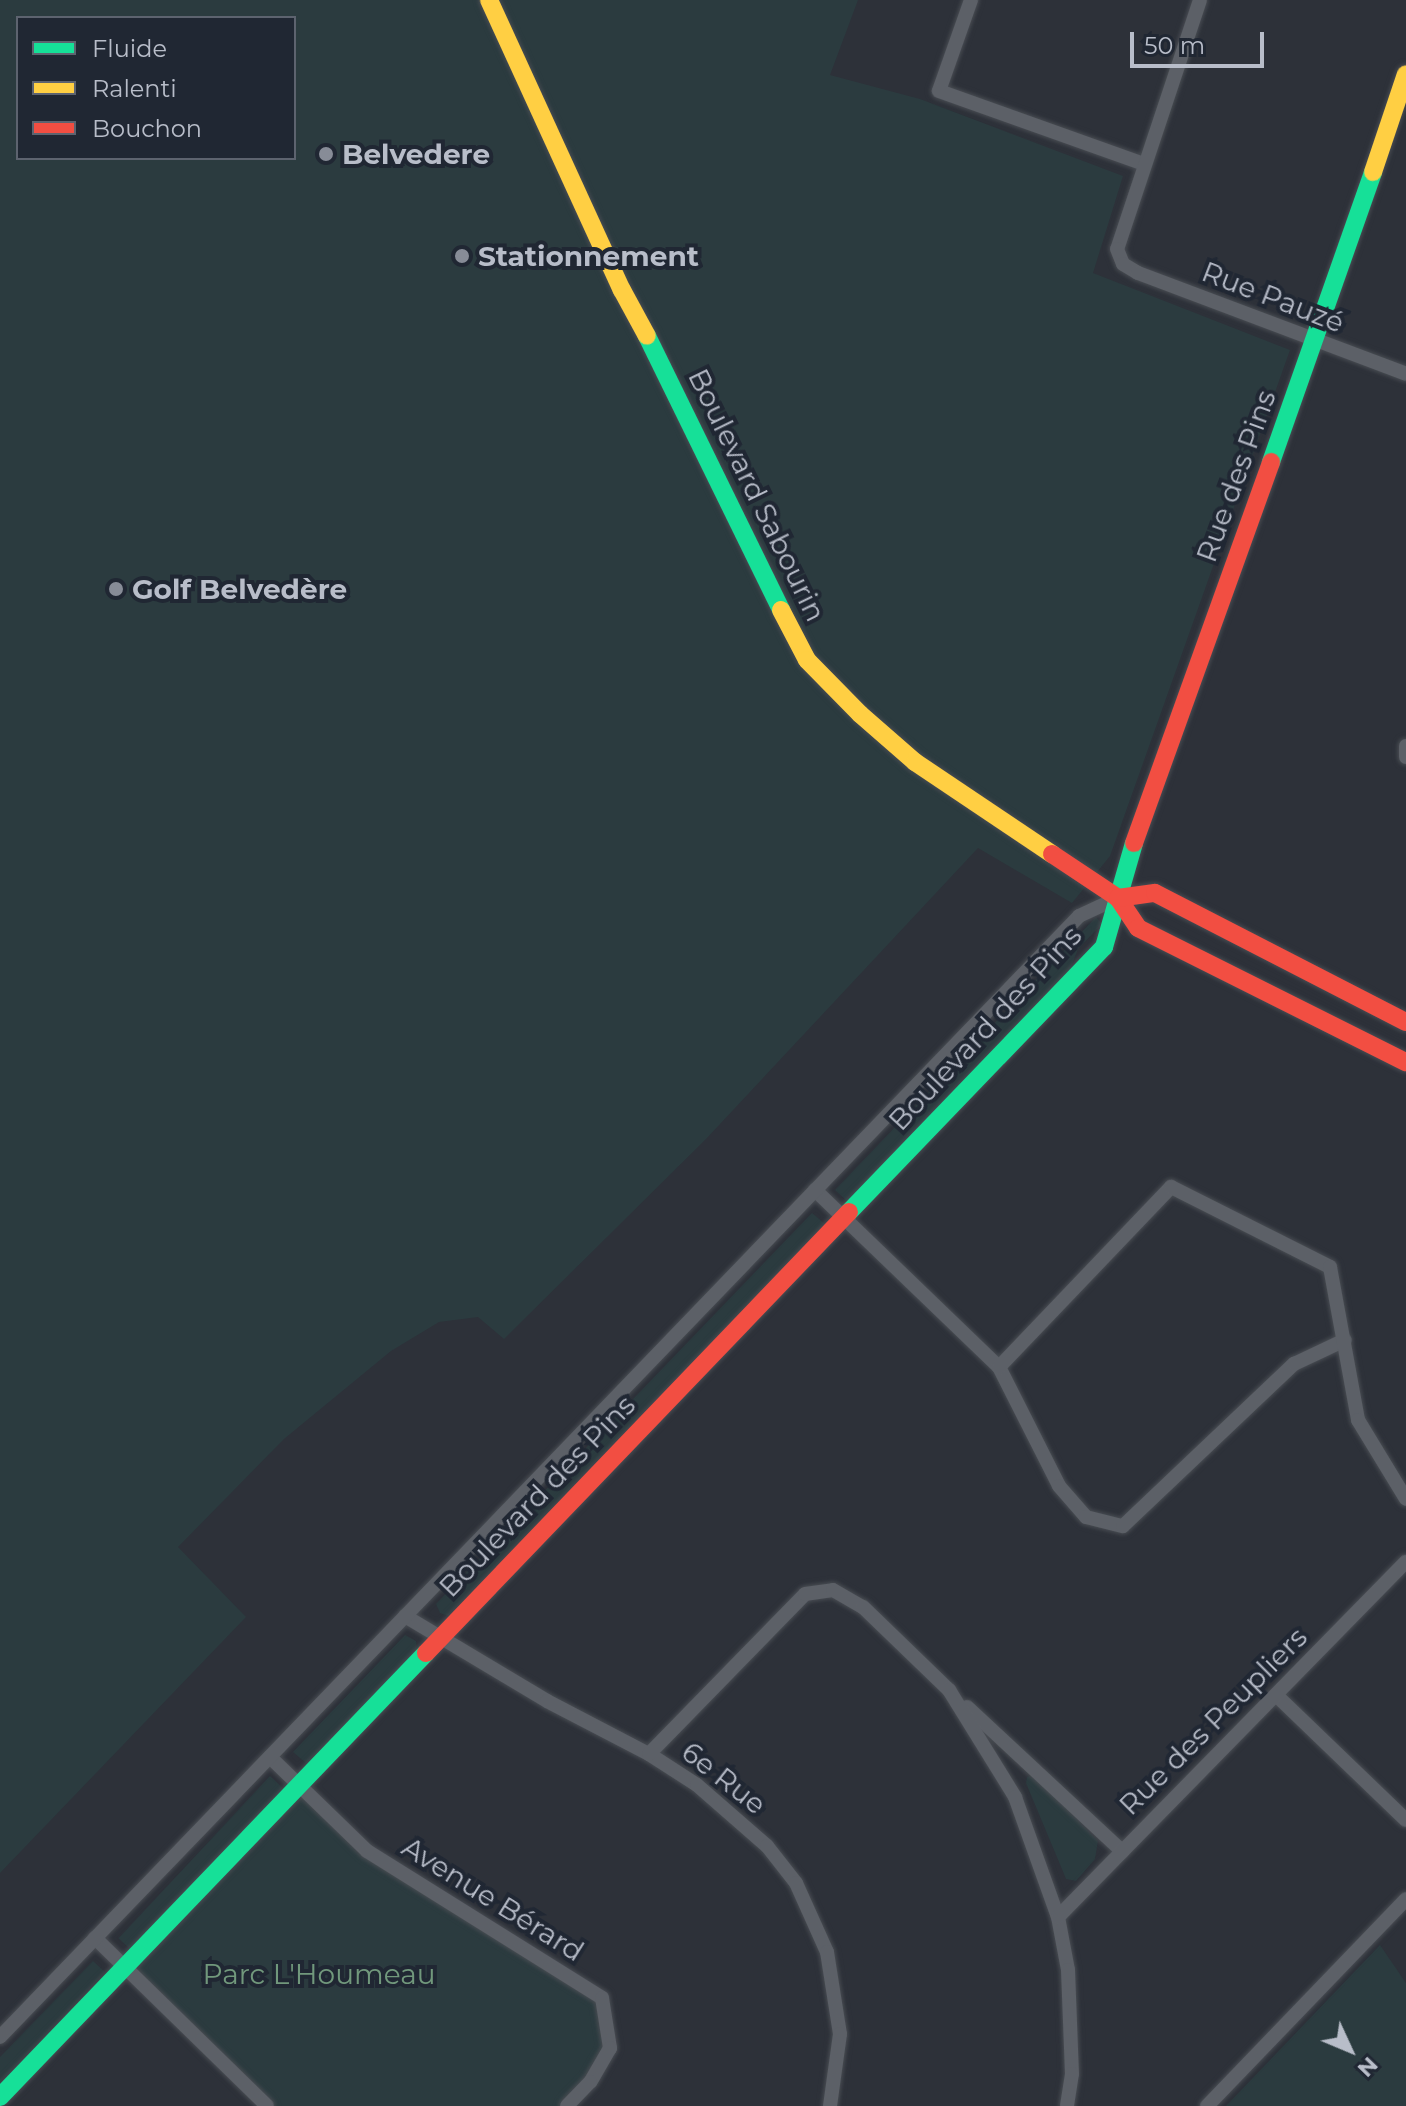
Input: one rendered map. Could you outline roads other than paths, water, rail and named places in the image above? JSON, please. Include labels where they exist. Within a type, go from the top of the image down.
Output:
[{"type":"street","name":"Boulevard Sabourin","points":[[489,0],[622,290],[663,366],[740,530],[807,660],[860,714],[915,762],[1118,898],[1138,928],[1406,1062]]},
{"type":"street","points":[[971,0],[939,91],[1144,164],[1200,0]]},
{"type":"street","name":"Rue des Pins","points":[[1118,898],[1141,820],[1315,341],[1406,74]]},
{"type":"street","name":"Rue Pauzé","points":[[1144,164],[1117,249],[1123,264],[1406,374]]},
{"type":"street","points":[[1406,746],[1406,757]]},
{"type":"street","points":[[1118,898],[1155,893],[1406,1022]]},
{"type":"street","name":"Boulevard des Pins","points":[[0,2037],[1079,916],[1118,898]]},
{"type":"street","name":"Boulevard des Pins","points":[[0,2097],[1104,947],[1118,898]]},
{"type":"street","points":[[999,1367],[1171,1187],[1330,1267],[1358,1420],[1406,1499]]},
{"type":"street","points":[[815,1190],[999,1367],[1059,1486],[1086,1517],[1123,1526],[1294,1364],[1345,1340]]},
{"type":"street","name":"Rue des Peupliers","points":[[1058,1917],[1406,1562]]},
{"type":"street","points":[[649,1754],[805,1594],[833,1590],[863,1607],[1122,1851]]},
{"type":"street","name":"6e Rue","points":[[405,1616],[438,1639],[649,1754],[738,1818],[767,1846],[796,1883],[827,1952],[840,2034],[830,2106]]},
{"type":"street","points":[[949,1690],[1015,1797],[1058,1917],[1068,1970],[1072,2074],[1067,2106]]},
{"type":"street","points":[[1276,1695],[1406,1820]]},
{"type":"street","name":"Avenue Bérard","points":[[270,1757],[367,1851],[602,1998],[610,2048],[590,2082],[567,2106]]},
{"type":"street","points":[[1207,2106],[1406,1899]]},
{"type":"street","points":[[95,1938],[267,2106]]},
{"type":"place","name":"Belvedere","points":[[326,154]]},
{"type":"place","name":"Stationnement","points":[[462,256]]},
{"type":"place","name":"Golf Belvedère","points":[[116,589]]},
{"type":"park label","name":"Parc L'Houmeau","points":[[319,1974]]}]
